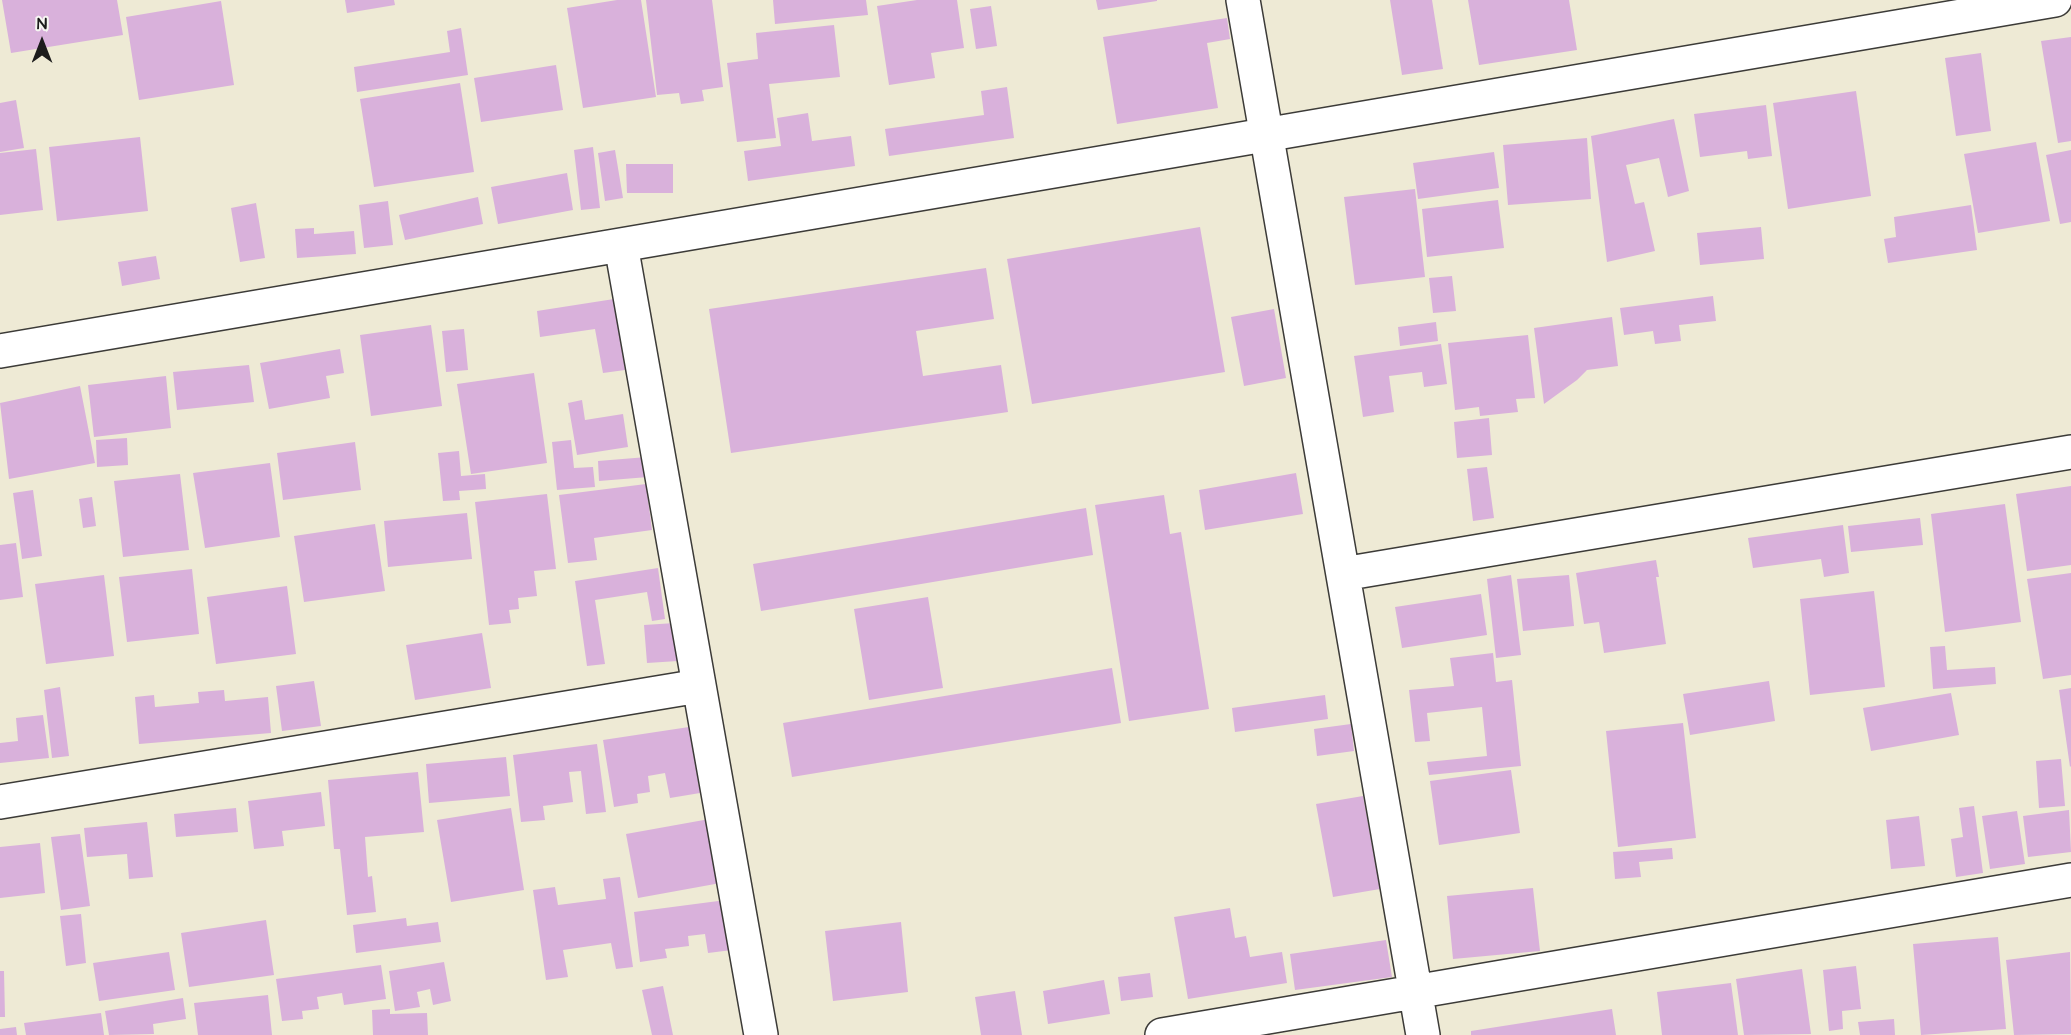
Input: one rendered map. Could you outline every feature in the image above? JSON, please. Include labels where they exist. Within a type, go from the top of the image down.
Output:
[{"type":"street","points":[[1243,0],[1423,1035]]},
{"type":"street","points":[[0,351],[2055,0]]},
{"type":"street","points":[[621,245],[761,1035]]},
{"type":"street","points":[[1342,574],[2071,452]]},
{"type":"street","points":[[0,802],[699,686]]},
{"type":"street","points":[[1162,1035],[2071,880]]},
{"type":"building","points":[[2,0],[117,0],[123,35],[11,53]]},
{"type":"building","points":[[345,0],[394,0],[395,5],[347,13]]},
{"type":"building","points":[[617,0],[641,0],[656,97],[583,108],[567,8]]},
{"type":"building","points":[[646,0],[712,0],[723,87],[702,90],[704,101],[681,104],[679,93],[657,95]]},
{"type":"building","points":[[773,0],[866,0],[868,15],[775,24]]},
{"type":"building","points":[[917,0],[957,0],[964,48],[931,53],[935,78],[889,85],[877,6]]},
{"type":"building","points":[[1096,0],[1157,0],[1157,1],[1098,10]]},
{"type":"building","points":[[1390,0],[1432,0],[1443,69],[1402,75]]},
{"type":"building","points":[[1468,0],[1569,0],[1577,50],[1479,65]]},
{"type":"building","points":[[221,1],[234,85],[139,100],[126,17]]},
{"type":"building","points":[[991,6],[997,46],[976,49],[970,9]]},
{"type":"building","points":[[1227,18],[1230,39],[1207,43],[1218,108],[1117,124],[1103,37]]},
{"type":"building","points":[[834,25],[840,77],[769,84],[776,138],[737,142],[727,63],[758,59],[756,33]]},
{"type":"building","points":[[461,28],[468,75],[357,92],[354,67],[450,52],[447,31]]},
{"type":"building","points":[[2071,37],[2071,141],[2058,143],[2041,41]]},
{"type":"building","points":[[1981,53],[1991,131],[1956,136],[1945,58]]},
{"type":"building","points":[[556,65],[563,110],[481,122],[474,78]]},
{"type":"building","points":[[460,83],[474,172],[374,187],[360,99]]},
{"type":"building","points":[[1007,87],[1014,138],[889,156],[885,129],[984,115],[981,91]]},
{"type":"building","points":[[1856,91],[1871,196],[1788,209],[1773,103]]},
{"type":"building","points":[[16,100],[24,148],[0,152],[0,103]]},
{"type":"building","points":[[1766,105],[1772,156],[1748,159],[1747,151],[1700,157],[1694,114]]},
{"type":"building","points":[[808,113],[812,141],[851,136],[855,166],[748,181],[744,151],[781,146],[777,118]]},
{"type":"building","points":[[1674,119],[1689,191],[1668,197],[1659,158],[1626,165],[1635,204],[1644,202],[1655,251],[1607,262],[1591,136]]},
{"type":"building","points":[[140,137],[148,211],[57,221],[49,147]]},
{"type":"building","points":[[1587,138],[1591,199],[1508,205],[1503,145]]},
{"type":"building","points":[[2036,142],[2050,221],[1978,233],[1964,154]]},
{"type":"building","points":[[593,147],[600,208],[581,210],[574,150]]},
{"type":"building","points":[[36,149],[43,210],[0,215],[0,153]]},
{"type":"building","points":[[615,150],[623,198],[605,201],[598,153]]},
{"type":"building","points":[[2071,150],[2071,222],[2060,224],[2046,155]]},
{"type":"building","points":[[1494,152],[1499,188],[1418,199],[1413,163]]},
{"type":"building","points":[[626,164],[673,164],[673,193],[627,193]]},
{"type":"building","points":[[567,173],[573,210],[498,224],[491,187]]},
{"type":"building","points":[[1415,189],[1425,277],[1355,285],[1344,197]]},
{"type":"building","points":[[478,197],[483,224],[405,240],[399,215]]},
{"type":"building","points":[[1498,200],[1504,248],[1427,257],[1422,209]]},
{"type":"building","points":[[388,201],[393,245],[364,248],[359,205]]},
{"type":"building","points":[[256,203],[265,258],[240,262],[231,208]]},
{"type":"building","points":[[1971,205],[1977,250],[1888,263],[1884,239],[1896,237],[1894,217]]},
{"type":"building","points":[[1200,227],[1225,372],[1032,404],[1007,259]]},
{"type":"building","points":[[1761,227],[1764,259],[1700,265],[1697,233]]},
{"type":"building","points":[[314,228],[314,234],[354,231],[356,254],[297,258],[295,229]]},
{"type":"building","points":[[156,256],[160,279],[122,286],[118,262]]},
{"type":"building","points":[[986,268],[994,319],[916,331],[923,376],[1001,365],[1008,412],[731,453],[709,309]]},
{"type":"building","points":[[1452,276],[1456,311],[1433,313],[1429,278]]},
{"type":"building","points":[[1713,296],[1716,321],[1679,325],[1681,341],[1655,344],[1653,331],[1624,335],[1620,308]]},
{"type":"building","points":[[614,299],[625,370],[603,373],[595,329],[540,337],[537,311]]},
{"type":"building","points":[[1274,309],[1286,378],[1244,386],[1231,317]]},
{"type":"building","points":[[1612,317],[1618,366],[1587,370],[1544,404],[1534,328]]},
{"type":"building","points":[[1436,322],[1438,341],[1400,346],[1398,327]]},
{"type":"building","points":[[431,325],[442,406],[371,416],[360,335]]},
{"type":"building","points":[[464,329],[468,370],[446,372],[442,331]]},
{"type":"building","points":[[1528,335],[1535,398],[1516,399],[1518,412],[1480,416],[1479,407],[1455,410],[1448,343]]},
{"type":"building","points":[[1441,344],[1447,384],[1424,387],[1422,372],[1389,376],[1394,412],[1363,417],[1354,356]]},
{"type":"building","points":[[340,349],[344,373],[326,376],[330,398],[269,409],[260,363]]},
{"type":"building","points":[[249,365],[254,402],[177,410],[173,372]]},
{"type":"building","points":[[534,373],[547,463],[471,474],[457,384]]},
{"type":"building","points":[[166,376],[171,428],[94,437],[88,385]]},
{"type":"building","points":[[80,386],[95,463],[9,479],[0,403]]},
{"type":"building","points":[[582,400],[585,420],[623,414],[628,447],[577,455],[568,403]]},
{"type":"building","points":[[1489,418],[1492,455],[1457,458],[1454,422]]},
{"type":"building","points":[[127,438],[128,465],[97,467],[96,440]]},
{"type":"building","points":[[571,440],[574,468],[593,467],[595,487],[557,490],[552,442]]},
{"type":"building","points":[[355,442],[361,490],[283,500],[277,453]]},
{"type":"building","points":[[459,451],[461,476],[485,474],[486,489],[459,491],[460,500],[443,501],[438,453]]},
{"type":"building","points":[[647,457],[648,477],[599,481],[598,461]]},
{"type":"building","points":[[270,463],[280,537],[205,548],[193,473]]},
{"type":"building","points":[[1487,467],[1494,518],[1473,521],[1467,469]]},
{"type":"building","points":[[1296,473],[1303,514],[1205,530],[1199,490]]},
{"type":"building","points":[[180,474],[189,550],[123,557],[114,481]]},
{"type":"building","points":[[646,484],[652,530],[594,538],[597,560],[568,563],[559,495]]},
{"type":"building","points":[[2071,486],[2071,565],[2027,571],[2016,494]]},
{"type":"building","points":[[33,490],[42,556],[22,559],[13,493]]},
{"type":"building","points":[[547,494],[556,569],[534,571],[537,596],[518,598],[519,609],[509,610],[511,623],[489,625],[475,502]]},
{"type":"building","points":[[1164,495],[1170,534],[1181,532],[1209,709],[1129,721],[1095,505]]},
{"type":"building","points":[[92,497],[96,526],[83,528],[79,499]]},
{"type":"building","points":[[2005,504],[2021,622],[1945,632],[1931,514]]},
{"type":"building","points":[[1086,508],[1093,555],[761,611],[753,564]]},
{"type":"building","points":[[467,513],[472,559],[388,567],[384,521]]},
{"type":"building","points":[[1920,518],[1923,545],[1851,552],[1848,526]]},
{"type":"building","points":[[375,524],[385,591],[304,602],[294,536]]},
{"type":"building","points":[[1843,525],[1849,573],[1824,577],[1821,559],[1753,568],[1748,538]]},
{"type":"building","points":[[16,543],[23,597],[0,600],[0,545]]},
{"type":"building","points":[[1656,560],[1659,577],[1656,577],[1666,644],[1604,653],[1599,622],[1584,624],[1576,573]]},
{"type":"building","points":[[658,568],[665,619],[652,621],[647,592],[595,600],[605,664],[587,666],[575,581]]},
{"type":"building","points":[[192,569],[199,634],[127,642],[119,577]]},
{"type":"building","points":[[2071,573],[2071,675],[2043,679],[2027,579]]},
{"type":"building","points":[[104,575],[114,656],[46,664],[35,584]]},
{"type":"building","points":[[1511,575],[1521,655],[1496,658],[1487,579]]},
{"type":"building","points":[[1569,575],[1574,626],[1523,631],[1517,579]]},
{"type":"building","points":[[287,586],[296,654],[216,664],[207,597]]},
{"type":"building","points":[[1874,591],[1885,687],[1810,695],[1800,599]]},
{"type":"building","points":[[1481,594],[1487,635],[1402,648],[1395,607]]},
{"type":"building","points":[[928,597],[943,688],[869,700],[854,609]]},
{"type":"building","points":[[675,623],[678,661],[647,663],[644,625]]},
{"type":"building","points":[[482,633],[491,688],[415,700],[406,645]]},
{"type":"building","points":[[1945,646],[1947,670],[1995,667],[1996,684],[1933,689],[1930,647]]},
{"type":"building","points":[[1493,653],[1496,682],[1512,680],[1521,766],[1429,775],[1427,762],[1487,756],[1482,707],[1427,713],[1430,741],[1415,742],[1409,690],[1454,686],[1450,658]]},
{"type":"building","points":[[1112,668],[1121,723],[792,777],[783,723]]},
{"type":"building","points":[[314,681],[321,726],[282,731],[276,686]]},
{"type":"building","points":[[1769,681],[1775,721],[1690,735],[1683,694]]},
{"type":"building","points":[[60,687],[69,756],[52,758],[44,690]]},
{"type":"building","points":[[2071,688],[2071,766],[2070,767],[2059,690]]},
{"type":"building","points":[[224,690],[225,701],[268,697],[271,733],[139,744],[135,697],[154,695],[155,707],[199,703],[198,692]]},
{"type":"building","points":[[1951,693],[1959,735],[1871,751],[1863,708]]},
{"type":"building","points":[[1325,695],[1328,719],[1235,732],[1232,708]]},
{"type":"building","points":[[43,715],[49,758],[0,763],[0,743],[18,741],[16,718]]},
{"type":"building","points":[[1683,723],[1696,838],[1618,847],[1606,731]]},
{"type":"building","points":[[1351,724],[1354,751],[1317,756],[1314,729]]},
{"type":"building","points":[[689,727],[700,793],[670,798],[665,773],[648,776],[650,792],[637,794],[638,803],[614,807],[603,740]]},
{"type":"building","points":[[597,744],[606,812],[586,814],[581,771],[569,772],[573,802],[543,806],[545,820],[521,822],[513,755]]},
{"type":"building","points":[[506,757],[510,796],[429,803],[426,764]]},
{"type":"building","points":[[2061,759],[2065,806],[2039,808],[2036,761]]},
{"type":"building","points":[[1511,770],[1520,833],[1439,845],[1430,781]]},
{"type":"building","points":[[418,772],[424,832],[365,837],[368,877],[372,876],[376,912],[347,915],[340,849],[334,849],[328,780]]},
{"type":"building","points":[[321,792],[325,826],[282,831],[284,846],[254,849],[248,801]]},
{"type":"building","points":[[1363,796],[1380,889],[1333,897],[1316,804]]},
{"type":"building","points":[[1974,806],[1983,873],[1956,877],[1951,839],[1963,837],[1959,808]]},
{"type":"building","points":[[236,808],[238,832],[176,837],[174,814]]},
{"type":"building","points":[[511,808],[524,890],[451,902],[437,820]]},
{"type":"building","points":[[2069,810],[2071,852],[2028,857],[2023,816]]},
{"type":"building","points":[[2017,811],[2025,864],[1990,869],[1982,816]]},
{"type":"building","points":[[1919,816],[1925,866],[1891,869],[1886,820]]},
{"type":"building","points":[[715,818],[726,882],[638,898],[626,834]]},
{"type":"building","points":[[147,822],[153,877],[129,879],[127,854],[87,857],[84,828]]},
{"type":"building","points":[[80,834],[90,906],[61,910],[51,837]]},
{"type":"building","points":[[40,843],[45,893],[0,898],[0,847]]},
{"type":"building","points":[[1672,848],[1673,859],[1639,862],[1641,877],[1615,879],[1613,852]]},
{"type":"building","points":[[620,877],[633,967],[616,969],[611,943],[563,950],[568,977],[546,980],[533,890],[555,887],[558,905],[606,899],[603,879]]},
{"type":"building","points":[[1533,888],[1540,951],[1453,959],[1447,896]]},
{"type":"building","points":[[726,900],[732,950],[708,953],[705,934],[688,936],[689,946],[665,949],[667,958],[640,962],[634,912]]},
{"type":"building","points":[[1230,908],[1235,938],[1246,936],[1250,957],[1282,952],[1287,983],[1188,999],[1174,917]]},
{"type":"building","points":[[81,914],[86,963],[66,966],[60,916]]},
{"type":"building","points":[[406,918],[407,926],[438,922],[441,942],[356,953],[353,925]]},
{"type":"building","points":[[266,920],[274,975],[189,987],[181,933]]},
{"type":"building","points":[[901,922],[908,992],[833,1001],[825,931]]},
{"type":"building","points":[[1998,937],[2006,1029],[1921,1035],[1913,944]]},
{"type":"building","points":[[1386,940],[1392,977],[1295,990],[1290,954]]},
{"type":"building","points":[[169,952],[175,990],[99,1001],[93,963]]},
{"type":"building","points":[[2070,952],[2071,1034],[2014,1035],[2006,960]]},
{"type":"building","points":[[444,962],[451,1001],[433,1005],[430,989],[417,992],[420,1007],[395,1011],[389,971]]},
{"type":"building","points":[[381,965],[386,999],[344,1005],[342,993],[317,997],[319,1009],[302,1011],[303,1019],[282,1021],[276,979]]},
{"type":"building","points":[[1856,966],[1861,1009],[1842,1011],[1843,1029],[1829,1031],[1823,970]]},
{"type":"building","points":[[1802,969],[1811,1034],[1744,1035],[1736,979]]},
{"type":"building","points":[[0,971],[4,971],[5,1017],[0,1017]]},
{"type":"building","points":[[1150,973],[1153,997],[1121,1001],[1118,977]]},
{"type":"building","points":[[1104,980],[1110,1014],[1048,1024],[1043,991]]},
{"type":"building","points":[[1731,983],[1738,1035],[1662,1035],[1657,992]]},
{"type":"building","points":[[663,986],[673,1035],[652,1035],[642,990]]},
{"type":"building","points":[[1015,991],[1022,1035],[981,1035],[975,997]]},
{"type":"building","points":[[268,995],[272,1035],[198,1035],[194,1003]]},
{"type":"building","points":[[183,998],[186,1019],[153,1024],[154,1034],[109,1035],[105,1011]]},
{"type":"building","points":[[390,1009],[390,1014],[427,1013],[428,1035],[373,1035],[372,1010]]},
{"type":"building","points":[[1612,1009],[1616,1035],[1471,1035],[1471,1031]]},
{"type":"building","points":[[101,1013],[104,1035],[26,1035],[24,1023]]},
{"type":"building","points":[[1894,1019],[1895,1035],[1860,1035],[1858,1022]]},
{"type":"building","points":[[16,1027],[17,1035],[0,1035],[0,1029]]}]
